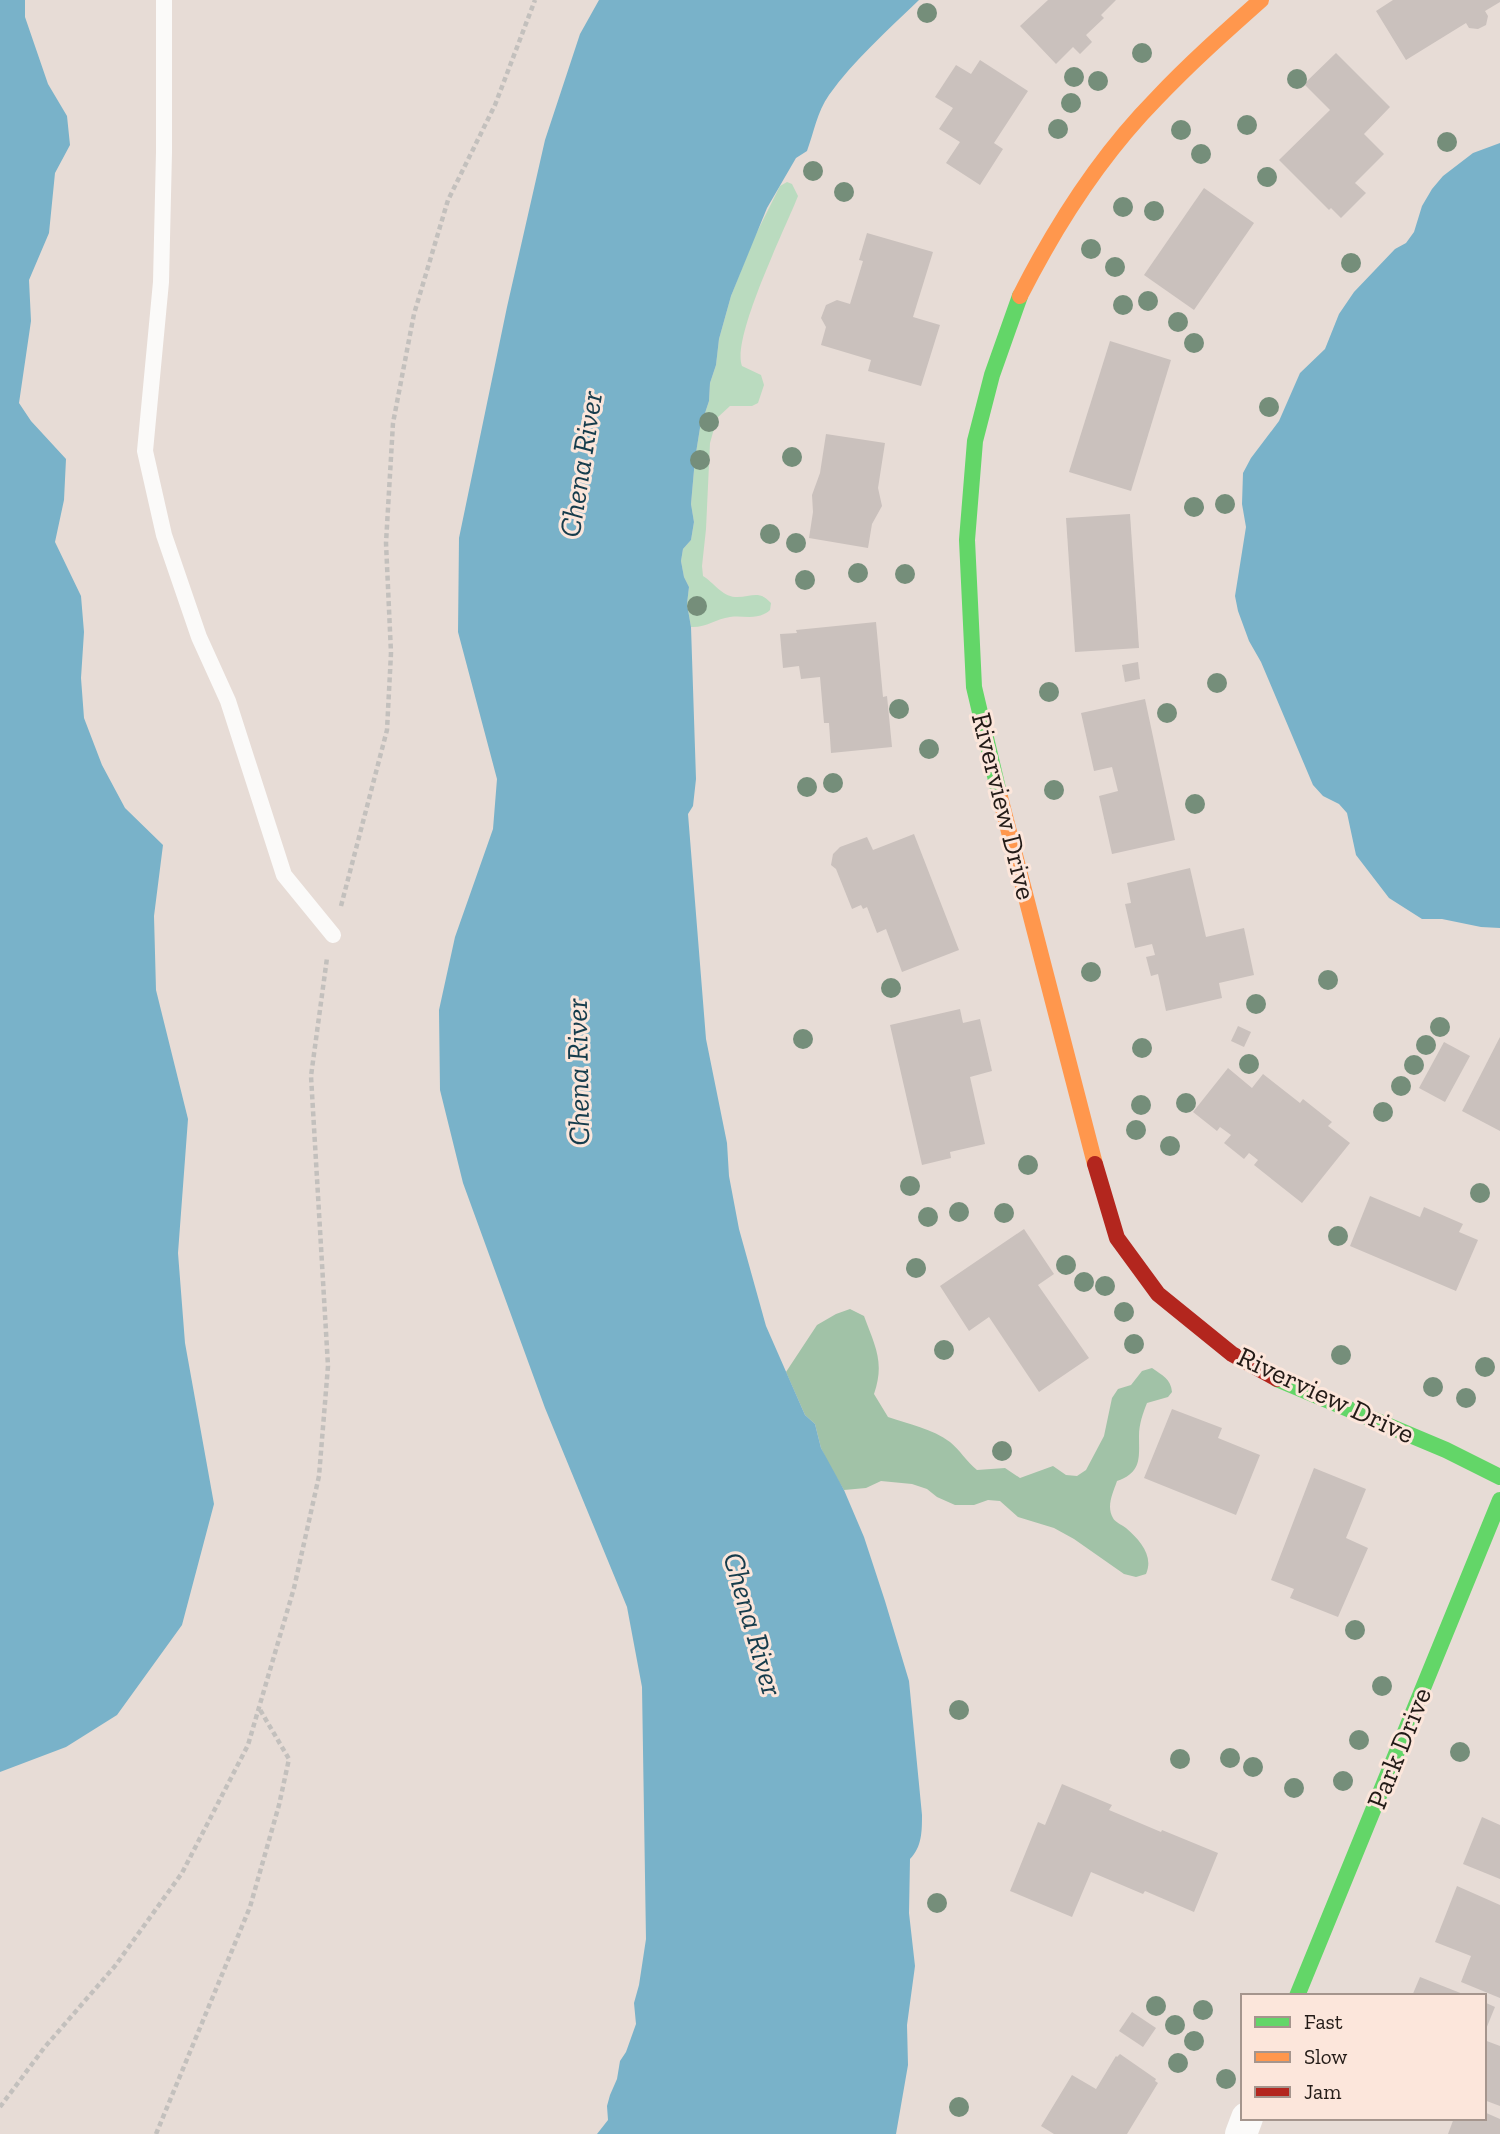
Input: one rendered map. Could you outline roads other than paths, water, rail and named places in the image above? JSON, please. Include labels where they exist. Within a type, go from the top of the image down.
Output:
[{"type":"street","name":"Riverview Drive","points":[[1261,0],[1154,100],[1111,152],[1073,202],[1045,247],[1020,296],[992,375],[975,441],[967,540],[974,687],[1013,850],[1116,1238],[1158,1294],[1232,1354],[1271,1377],[1446,1450],[1500,1477]]},
{"type":"street","name":"Park Drive","points":[[1298,1994],[1500,1500]]},
{"type":"lane","points":[[163,0],[161,282],[145,451],[164,535],[199,637],[228,701],[284,875],[333,935]]},
{"type":"water","points":[[0,0],[25,0],[25,17],[48,84],[67,116],[70,145],[55,173],[49,233],[29,280],[31,321],[19,403],[31,421],[66,459],[64,500],[55,542],[81,596],[84,632],[81,678],[84,718],[102,765],[125,808],[163,845],[154,916],[156,990],[188,1119],[178,1253],[185,1343],[214,1504],[182,1625],[117,1715],[66,1747],[0,1772]]},
{"type":"water","name":"Chena River","points":[[599,0],[919,0],[860,57],[829,95],[807,151],[796,158],[767,208],[731,296],[719,339],[709,401],[700,428],[695,459],[691,504],[694,522],[691,540],[683,549],[681,561],[689,587],[687,604],[691,627],[696,779],[693,806],[688,814],[706,1039],[727,1143],[729,1176],[739,1229],[766,1326],[805,1415],[815,1424],[821,1448],[844,1490],[864,1537],[909,1681],[922,1827],[919,1844],[910,1859],[909,1913],[915,1966],[907,2025],[908,2065],[896,2134],[597,2134],[608,2120],[607,2106],[610,2095],[617,2079],[620,2061],[636,2024],[634,2003],[646,1939],[642,1687],[627,1607],[545,1408],[463,1183],[440,1090],[439,1010],[455,937],[493,829],[497,779],[458,632],[459,538],[545,140],[580,34]]},
{"type":"water","points":[[1500,143],[1500,928],[1442,919],[1422,919],[1389,898],[1356,855],[1347,813],[1339,804],[1323,796],[1313,785],[1261,662],[1249,641],[1235,596],[1246,527],[1242,504],[1243,473],[1279,421],[1300,373],[1325,349],[1339,314],[1354,292],[1395,249],[1406,243],[1414,232],[1422,206],[1443,176],[1473,153]]}]
